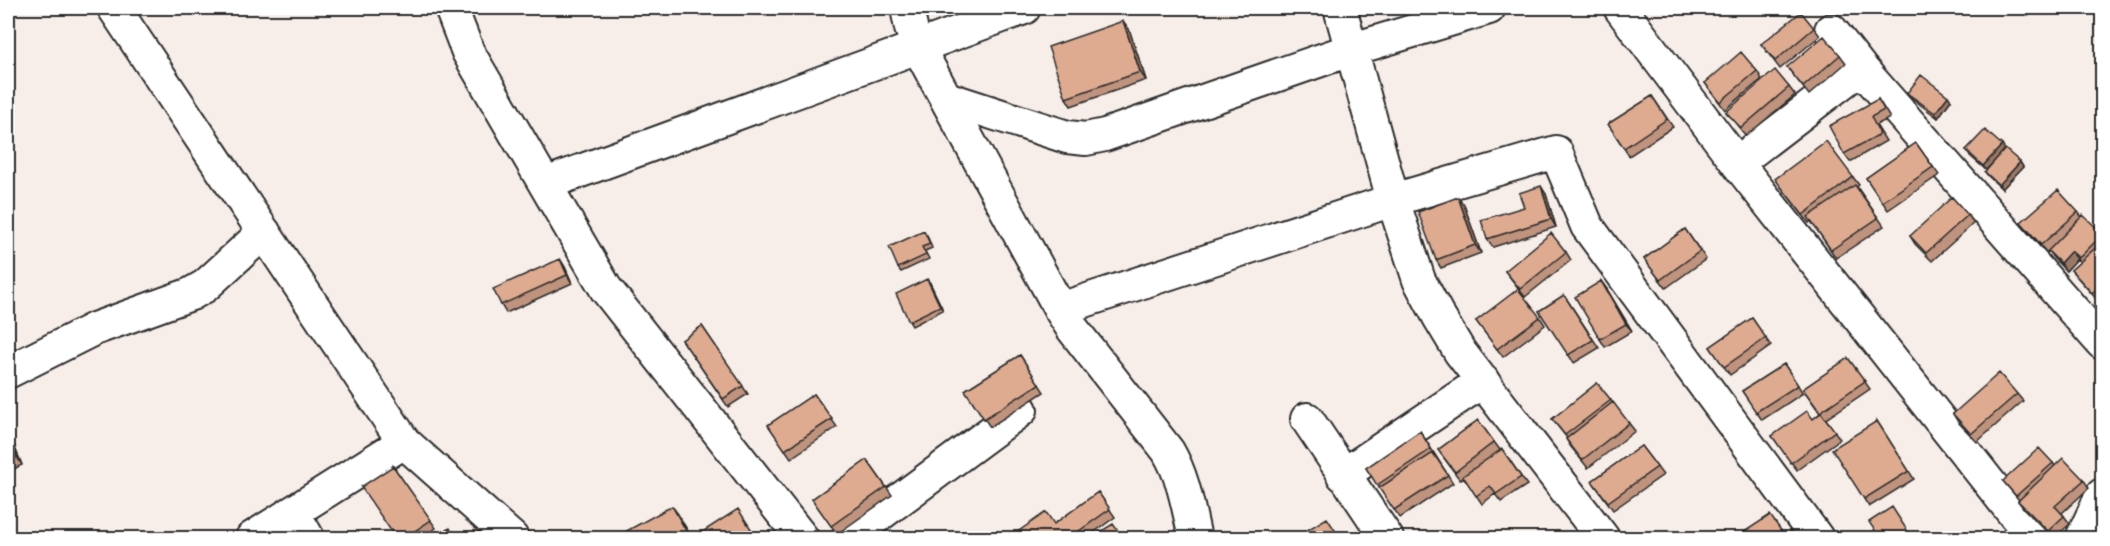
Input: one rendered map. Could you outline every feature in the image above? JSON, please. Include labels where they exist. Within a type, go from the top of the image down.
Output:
[{"type":"street","points":[[114,8],[404,442],[512,538]]},
{"type":"street","points":[[451,8],[468,52],[606,289],[802,538]]},
{"type":"street","points":[[908,8],[911,28],[918,47],[1060,309],[1072,328],[1168,451],[1181,476],[1195,538]]},
{"type":"street","points":[[545,184],[1024,8]]},
{"type":"street","points":[[1340,8],[1393,200],[1419,280],[1455,343],[1603,538]]},
{"type":"street","points":[[946,98],[1067,137],[1086,139],[1106,135],[1350,50],[1489,8]]},
{"type":"street","points":[[1620,8],[1737,163],[2033,538]]},
{"type":"street","points":[[1832,30],[1861,68],[2103,343]]},
{"type":"street","points":[[1737,163],[1861,68]]},
{"type":"street","points":[[1060,309],[1393,200],[1556,152],[1587,226],[1817,538]]},
{"type":"street","points":[[8,372],[94,329],[191,294],[206,286],[264,232]]},
{"type":"street","points":[[1343,475],[1483,381]]},
{"type":"street","points":[[848,538],[1021,410]]},
{"type":"street","points":[[1307,419],[1387,538]]},
{"type":"street","points":[[252,538],[301,525],[404,442]]},
{"type":"street","points":[[2082,538],[2103,495]]},
{"type":"building","points":[[1801,12],[1814,28],[1775,61],[1761,44]]},
{"type":"building","points":[[1123,21],[1140,72],[1066,98],[1048,47]]},
{"type":"building","points":[[1824,36],[1840,55],[1803,87],[1787,67]]},
{"type":"building","points":[[1741,52],[1757,71],[1720,102],[1705,83]]},
{"type":"building","points":[[1775,70],[1789,87],[1741,128],[1726,112]]},
{"type":"building","points":[[1921,75],[1948,96],[1935,113],[1907,93]]},
{"type":"building","points":[[1652,96],[1667,119],[1624,148],[1608,124]]},
{"type":"building","points":[[1878,99],[1884,110],[1871,117],[1880,134],[1844,154],[1829,126]]},
{"type":"building","points":[[1985,130],[2002,145],[1983,166],[1966,150]]},
{"type":"building","points":[[1826,141],[1853,177],[1803,215],[1775,179]]},
{"type":"building","points":[[1916,143],[1933,167],[1882,202],[1866,178]]},
{"type":"building","points":[[2005,149],[2020,162],[1999,185],[1985,172]]},
{"type":"building","points":[[1855,185],[1878,218],[1831,250],[1808,217]]},
{"type":"building","points":[[1541,186],[1551,219],[1487,239],[1481,220],[1524,207],[1519,193]]},
{"type":"building","points":[[2058,190],[2078,212],[2041,245],[2021,222]]},
{"type":"building","points":[[1458,197],[1475,245],[1436,260],[1418,212]]},
{"type":"building","points":[[1952,197],[1968,215],[1926,253],[1910,236]]},
{"type":"building","points":[[2083,215],[2103,234],[2079,258],[2071,251],[2060,263],[2048,251]]},
{"type":"building","points":[[1685,229],[1700,251],[1660,280],[1644,259]]},
{"type":"building","points":[[924,231],[930,244],[922,247],[926,255],[898,268],[889,247]]},
{"type":"building","points":[[1551,233],[1566,252],[1520,289],[1505,271]]},
{"type":"building","points":[[2103,241],[2103,283],[2092,293],[2071,270]]},
{"type":"building","points":[[560,259],[567,275],[501,305],[493,289]]},
{"type":"building","points":[[927,279],[940,306],[909,321],[896,294]]},
{"type":"building","points":[[1601,281],[1626,324],[1600,339],[1575,297]]},
{"type":"building","points":[[1518,289],[1540,317],[1497,349],[1476,321]]},
{"type":"building","points":[[1564,295],[1593,340],[1568,355],[1539,311]]},
{"type":"building","points":[[1752,318],[1766,338],[1724,367],[1710,347]]},
{"type":"building","points":[[702,326],[743,386],[723,399],[682,340]]},
{"type":"building","points":[[1020,355],[1039,384],[984,419],[965,390]]},
{"type":"building","points":[[1848,358],[1865,381],[1820,412],[1803,389]]},
{"type":"building","points":[[1784,364],[1798,385],[1756,412],[1742,391]]},
{"type":"building","points":[[1999,373],[2017,394],[1971,434],[1953,414]]},
{"type":"building","points":[[1597,383],[1611,400],[1565,435],[1552,419]]},
{"type":"building","points":[[814,394],[832,419],[785,450],[768,425]]},
{"type":"building","points":[[1613,402],[1629,423],[1582,460],[1566,439]]},
{"type":"building","points":[[1807,411],[1813,419],[1821,413],[1835,431],[1791,463],[1772,436]]},
{"type":"building","points":[[1478,420],[1494,442],[1455,472],[1438,450]]},
{"type":"building","points":[[1877,421],[1909,471],[1864,499],[1832,449]]},
{"type":"building","points":[[1420,431],[1431,449],[1377,485],[1366,468]]},
{"type":"building","points":[[8,436],[17,457],[8,462]]},
{"type":"building","points":[[1641,446],[1657,467],[1608,502],[1592,481]]},
{"type":"building","points":[[2039,448],[2053,463],[2016,496],[2003,481]]},
{"type":"building","points":[[1502,449],[1521,477],[1496,494],[1490,486],[1476,496],[1463,476]]},
{"type":"building","points":[[1433,453],[1448,475],[1394,510],[1379,488]]},
{"type":"building","points":[[2063,458],[2084,480],[2055,506],[2064,516],[2048,531],[2018,501]]},
{"type":"building","points":[[867,460],[886,487],[831,526],[812,499]]},
{"type":"building","points":[[393,466],[431,520],[404,538],[396,538],[361,487]]},
{"type":"building","points":[[1098,492],[1110,509],[1069,538],[1009,538],[1046,512],[1054,524]]},
{"type":"building","points":[[672,506],[690,538],[614,538]]},
{"type":"building","points":[[1892,507],[1912,538],[1880,538],[1869,522]]},
{"type":"building","points":[[738,509],[757,538],[693,538]]},
{"type":"building","points":[[2103,512],[2103,525],[2097,523]]},
{"type":"building","points":[[1770,515],[1785,536],[1782,538],[1735,538]]},
{"type":"building","points":[[1327,518],[1340,538],[1294,538]]},
{"type":"building","points":[[1113,524],[1123,538],[1090,538]]},
{"type":"building","points":[[450,528],[455,538],[430,538]]}]
